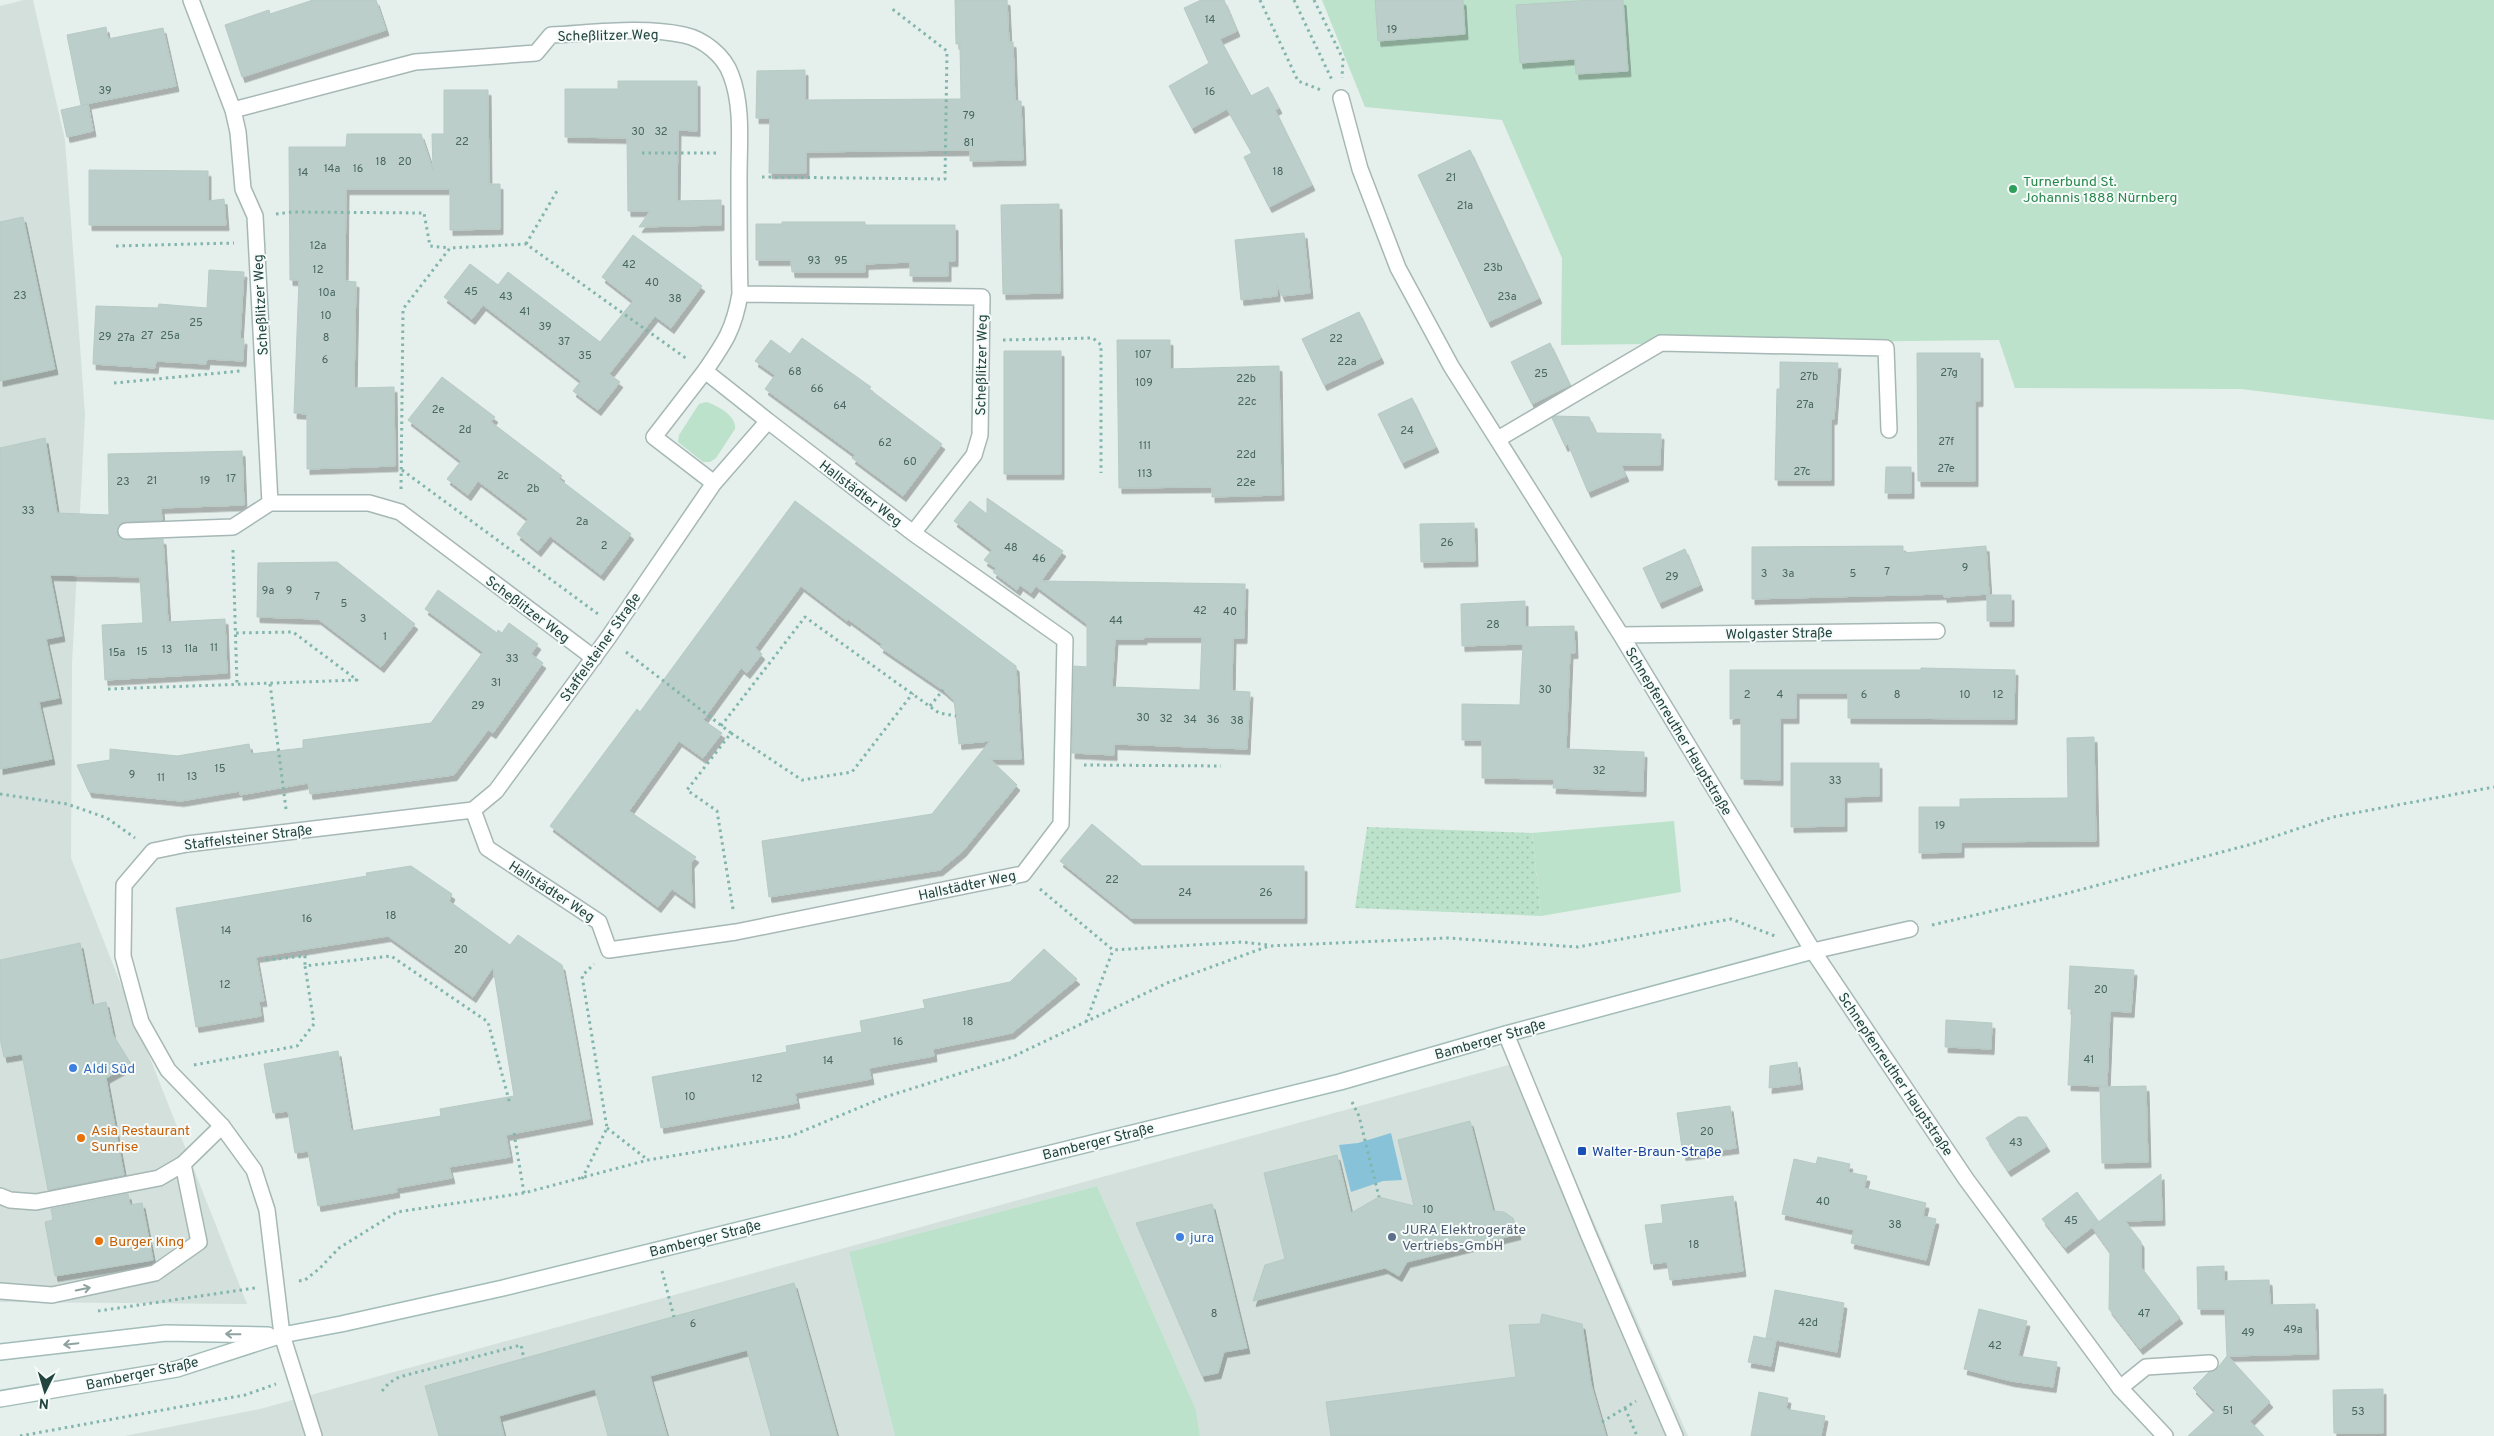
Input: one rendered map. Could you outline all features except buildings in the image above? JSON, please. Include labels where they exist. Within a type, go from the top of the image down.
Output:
[{"type":"street","name":"Scheßlitzer Weg","points":[[191,0],[234,110],[243,189],[255,216],[270,503],[369,503],[400,512],[594,658]]},
{"type":"street","name":"Scheßlitzer Weg","points":[[234,110],[415,62],[536,53],[551,35],[635,31],[683,35],[708,46],[723,59],[731,74],[737,98],[740,294],[732,328],[726,342],[705,371]]},
{"type":"street","name":"Schnepfenreuther Hauptstraße","points":[[1341,98],[1360,169],[1398,268],[1451,366],[1620,635],[1813,951],[1966,1178],[2120,1388],[2165,1436]]},
{"type":"street","name":"Scheßlitzer Weg","points":[[740,294],[982,297],[980,435],[974,455],[914,532]]},
{"type":"street","points":[[1498,439],[1661,343],[1886,348],[1889,430]]},
{"type":"street","points":[[714,483],[654,437],[705,371],[774,425]]},
{"type":"street","name":"Hallstädter Weg","points":[[472,810],[486,848],[599,922],[609,950],[736,932],[1023,874],[1061,824],[1065,640],[914,532],[774,425]]},
{"type":"street","name":"Staffelsteiner Straße","points":[[153,851],[186,844],[472,810],[496,791],[594,658],[714,483],[774,425]]},
{"type":"street","points":[[126,531],[232,527],[270,503]]},
{"type":"street","name":"Wolgaster Straße","points":[[1620,635],[1937,631]]},
{"type":"street","points":[[153,851],[124,885],[123,956],[142,1022],[168,1070],[222,1126],[254,1170],[267,1210],[282,1335],[314,1436]]},
{"type":"street","name":"Bamberger Straße","points":[[0,1399],[177,1368],[282,1335],[341,1324],[503,1288],[1340,1082],[1506,1034],[1813,951],[1910,929]]},
{"type":"street","points":[[1506,1034],[1674,1436]]},
{"type":"street","points":[[5,1198],[36,1202],[159,1178],[183,1164],[222,1126]]},
{"type":"street","points":[[0,1291],[52,1295],[155,1273],[177,1258],[199,1242],[183,1164]]},
{"type":"street","name":"Bamberger Straße","points":[[0,1352],[166,1333],[282,1335]]},
{"type":"street","points":[[2120,1388],[2146,1367],[2210,1363]]},
{"type":"path","points":[[1260,0],[1298,81],[1341,98]]},
{"type":"path","points":[[1294,0],[1341,98]]},
{"type":"path","points":[[1314,0],[1343,59],[1341,98]]},
{"type":"path","points":[[739,177],[945,179],[947,51],[890,8]]},
{"type":"path","points":[[642,153],[739,153]]},
{"type":"path","points":[[526,244],[558,191]]},
{"type":"path","points":[[255,216],[292,212],[424,214],[430,246],[450,248],[526,244],[705,371]]},
{"type":"path","points":[[116,246],[257,243]]},
{"type":"path","points":[[400,512],[403,309],[450,248]]},
{"type":"path","points":[[982,340],[1093,338],[1101,345],[1100,473]]},
{"type":"path","points":[[114,383],[263,369]]},
{"type":"path","points":[[401,470],[611,632],[721,726],[802,780],[852,772],[913,693]]},
{"type":"path","points":[[232,527],[237,685]]},
{"type":"path","points":[[721,726],[805,617],[939,713],[956,716]]},
{"type":"path","points":[[108,689],[358,680],[293,632],[235,633]]},
{"type":"path","points":[[270,684],[289,832]]},
{"type":"path","points":[[930,706],[943,690]]},
{"type":"path","points":[[731,733],[687,790],[718,811],[736,932]]},
{"type":"path","points":[[1063,766],[1125,764],[1221,766]]},
{"type":"path","points":[[1910,929],[2057,896],[2252,844],[2333,817],[2494,787]]},
{"type":"path","points":[[0,794],[67,804],[107,818],[153,851]]},
{"type":"path","points":[[1023,874],[1113,950],[1242,942],[1269,946],[1448,938],[1578,947],[1731,919],[1777,937]]},
{"type":"path","points":[[229,1294],[305,1280],[320,1268],[339,1248],[397,1212],[524,1193],[648,1160],[791,1136],[885,1097],[1012,1057],[1167,983],[1269,946]]},
{"type":"path","points":[[582,1179],[607,1128],[582,976],[609,950]]},
{"type":"path","points":[[1086,1022],[1113,950]]},
{"type":"path","points":[[168,1070],[297,1046],[314,1024],[304,956],[266,960]]},
{"type":"path","points":[[305,966],[391,956],[488,1022],[510,1104]]},
{"type":"path","points":[[1340,1082],[1360,1116],[1378,1197]]},
{"type":"path","points":[[607,1128],[648,1160]]},
{"type":"path","points":[[514,1133],[524,1193]]},
{"type":"path","points":[[656,1250],[674,1317]]},
{"type":"path","points":[[382,1391],[388,1383],[399,1377],[520,1346],[524,1358]]},
{"type":"path","points":[[20,1436],[245,1395],[295,1377]]},
{"type":"path","points":[[1602,1422],[1655,1388]]},
{"type":"path","points":[[1625,1408],[1637,1436]]},
{"type":"shaded area","points":[[24,0],[33,0],[65,140],[85,415],[72,664],[71,858],[247,1304],[0,1302],[0,6]]},
{"type":"shaded area","points":[[1523,1061],[1688,1436],[1200,1436],[1196,1410],[1097,1186],[849,1252],[895,1436],[125,1436],[260,1409]]},
{"type":"green space","name":"Turnerbund St. Johannis 1888 Nürnberg","points":[[1322,0],[2494,0],[2494,420],[2241,389],[2015,388],[1999,340],[1561,345],[1562,258],[1502,120],[1365,107]]},
{"type":"green space","points":[[706,402],[725,412],[735,424],[735,429],[716,458],[710,462],[703,462],[678,442],[679,435],[699,404]]},
{"type":"green space","points":[[1674,821],[1681,892],[1541,916],[1532,833]]},
{"type":"green space","points":[[1367,827],[1532,833],[1541,916],[1355,908]]},
{"type":"green space","points":[[1097,1186],[1196,1410],[1200,1436],[895,1436],[849,1252]]},
{"type":"water","points":[[1391,1133],[1402,1180],[1383,1181],[1351,1192],[1339,1145],[1358,1143]]},
{"type":"place","name":"Turnerbund St. Johannis 1888 Nürnberg","points":[[2013,189]]},
{"type":"place","name":"Aldi Süd","points":[[73,1068]]},
{"type":"place","name":"Asia Restaurant Sunrise","points":[[81,1138]]},
{"type":"place","name":"Walter-Braun-Straße","points":[[1582,1151]]},
{"type":"place","name":"jura","points":[[1180,1237]]},
{"type":"place","name":"JURA Elektrogeräte Vertriebs-GmbH","points":[[1392,1237]]},
{"type":"place","name":"Burger King","points":[[99,1241]]}]
